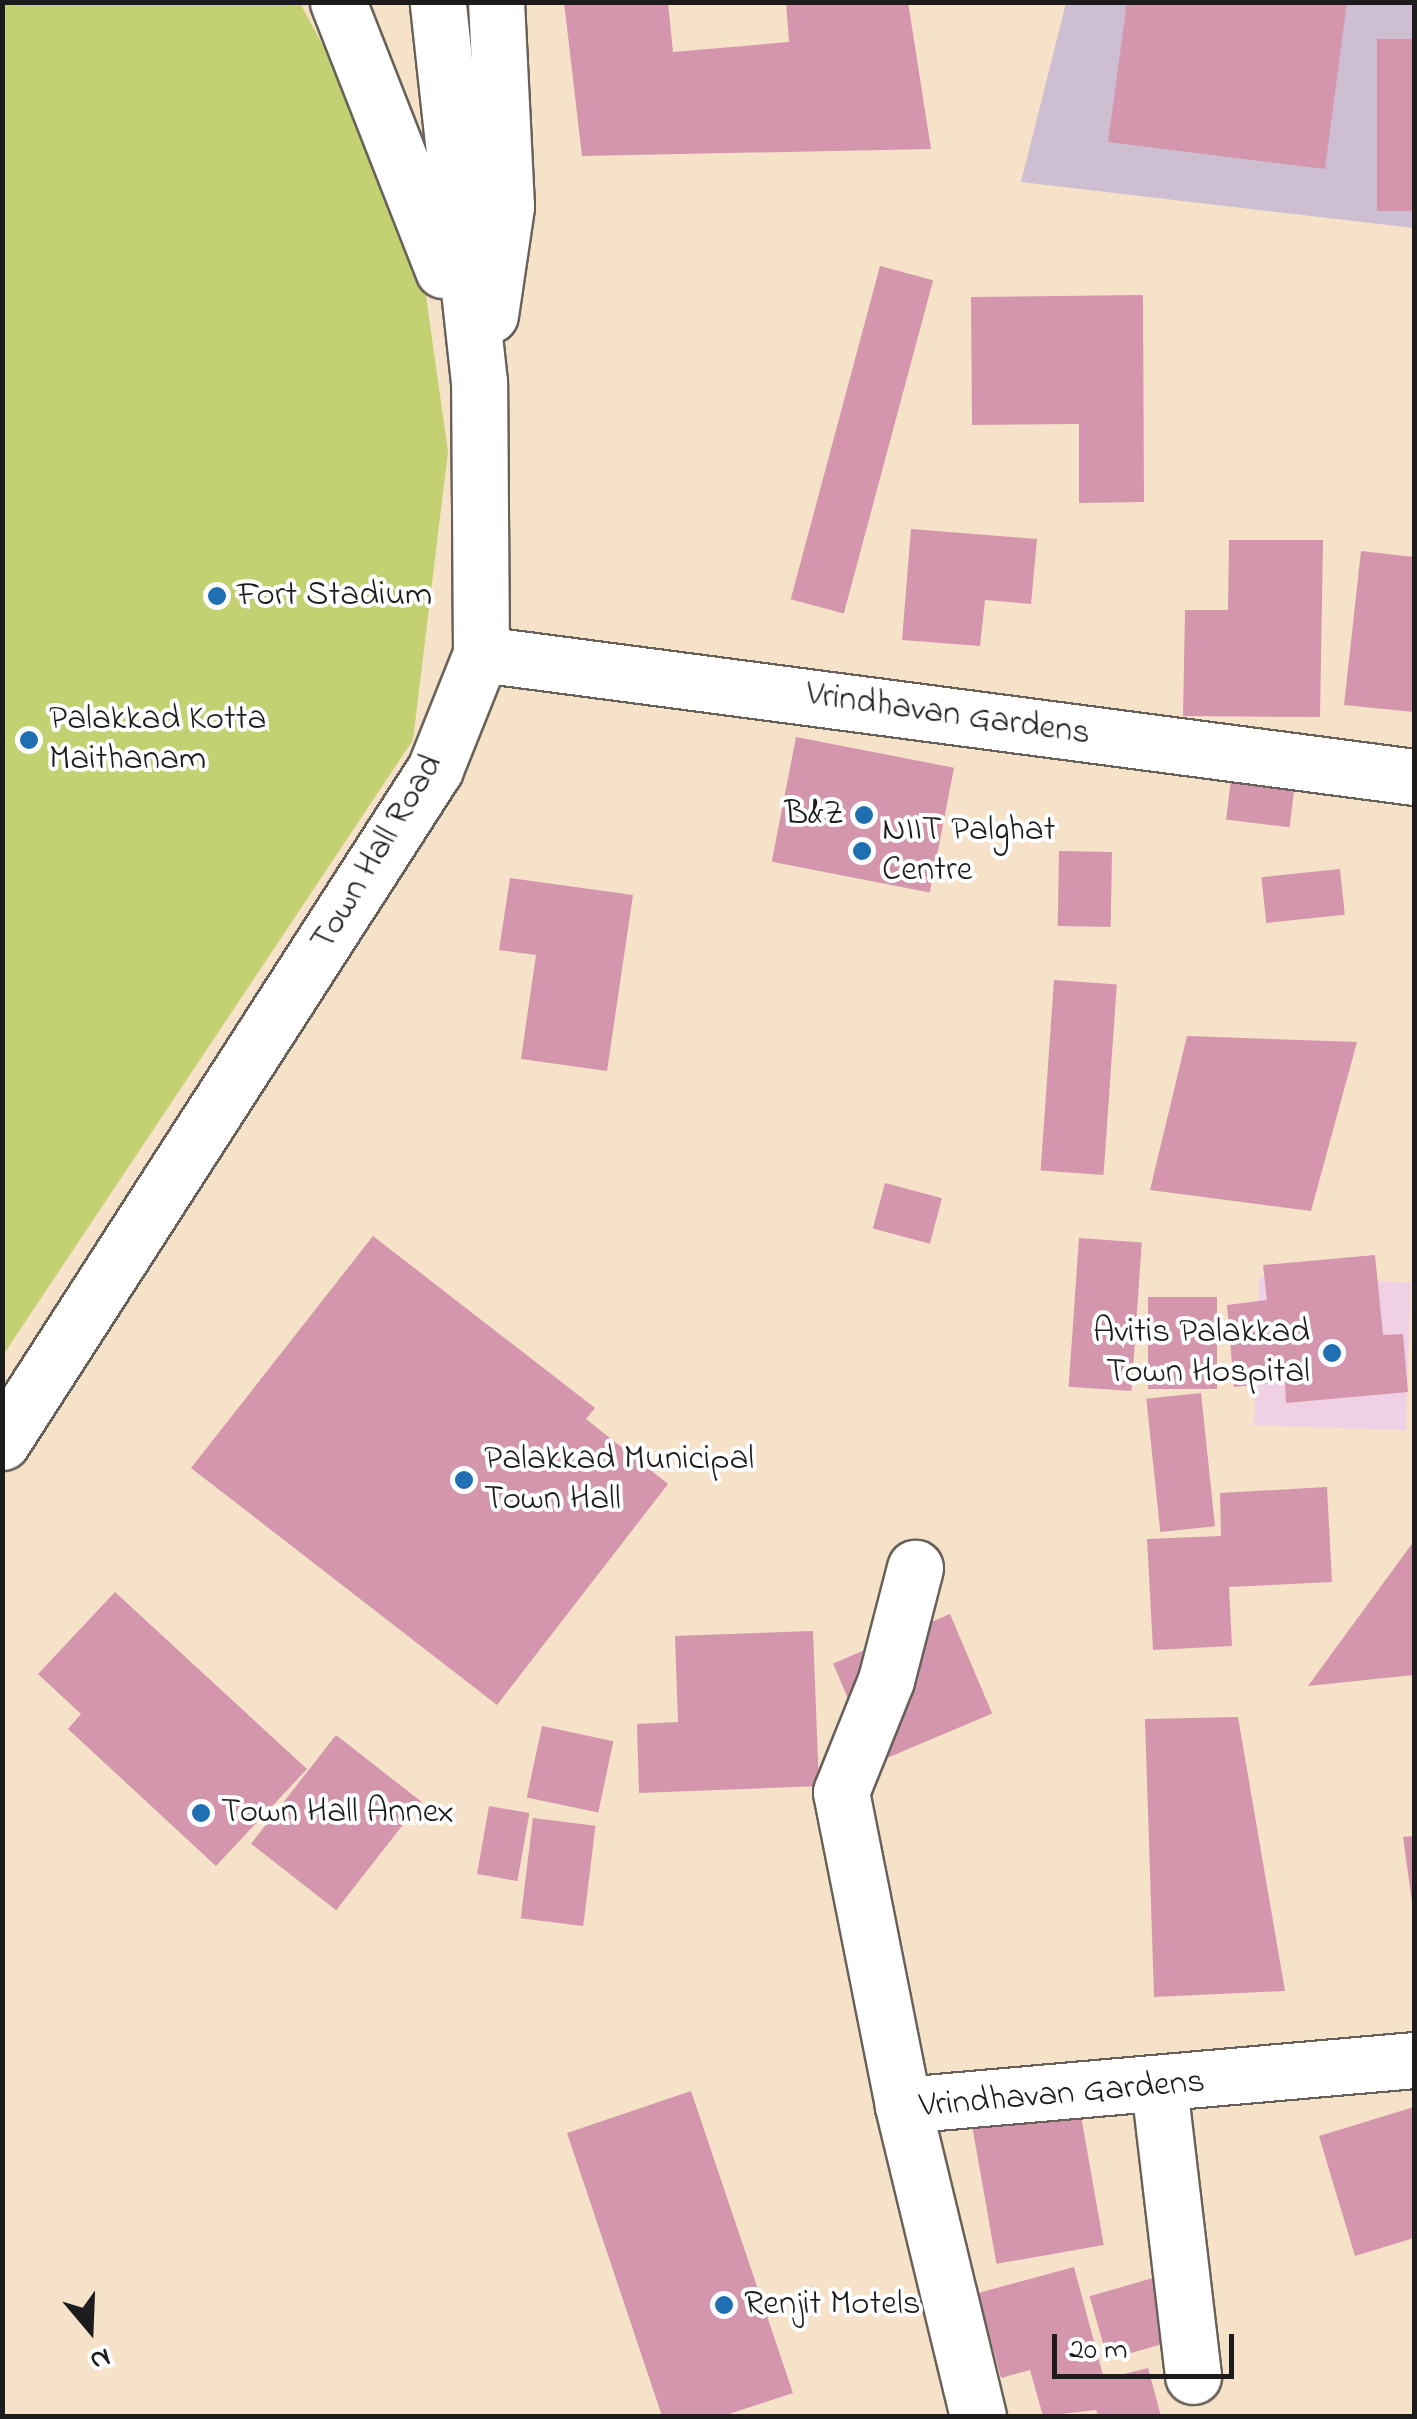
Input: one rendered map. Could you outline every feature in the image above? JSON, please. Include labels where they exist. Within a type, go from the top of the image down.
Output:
[{"type":"street","points":[[338,2],[424,214],[479,382]]},
{"type":"street","name":"Town Hall Road","points":[[2,1442],[435,769],[481,654],[479,382],[438,2]]},
{"type":"street","points":[[479,382],[506,206],[496,2]]},
{"type":"street","name":"Vrindhavan Gardens","points":[[481,654],[1414,776]]},
{"type":"street","points":[[903,2105],[841,1792],[886,1680],[915,1568]]},
{"type":"street","name":"Vrindhavan Gardens","points":[[978,2416],[903,2105],[1159,2086],[1414,2060]]},
{"type":"street","points":[[1159,2086],[1193,2376]]},
{"type":"shaded area","points":[[1066,3],[1414,3],[1414,228],[1021,182]]},
{"type":"shaded area","name":"Avitis Palakkad Town Hospital","points":[[1259,1277],[1411,1282],[1406,1430],[1254,1425]]},
{"type":"green space","name":"Fort Stadium","points":[[3,3],[300,3],[332,62],[424,282],[448,452],[413,740],[3,1355]]},
{"type":"building","points":[[564,2],[668,2],[673,52],[789,42],[786,2],[908,2],[931,149],[582,156]]},
{"type":"building","points":[[1127,2],[1347,2],[1325,169],[1108,142]]},
{"type":"building","points":[[1377,39],[1414,39],[1414,211],[1377,211]]},
{"type":"building","points":[[880,266],[933,280],[844,613],[791,599]]},
{"type":"building","points":[[1143,295],[1144,502],[1079,503],[1079,424],[972,425],[971,297]]},
{"type":"building","points":[[911,529],[1037,539],[1031,604],[985,600],[980,646],[902,640]]},
{"type":"building","points":[[1229,540],[1323,540],[1320,717],[1183,716],[1185,610],[1228,610]]},
{"type":"building","points":[[1361,551],[1414,557],[1414,712],[1344,705]]},
{"type":"building","name":"B&Z","points":[[796,737],[954,768],[930,892],[772,862]]},
{"type":"building","points":[[1233,763],[1297,771],[1290,827],[1226,820]]},
{"type":"building","points":[[1059,851],[1112,852],[1111,927],[1058,926]]},
{"type":"building","points":[[1340,869],[1345,915],[1266,923],[1261,877]]},
{"type":"building","points":[[510,878],[633,895],[607,1071],[521,1059],[536,955],[499,950]]},
{"type":"building","points":[[1054,980],[1117,984],[1104,1175],[1041,1171]]},
{"type":"building","points":[[1187,1036],[1357,1042],[1311,1211],[1150,1190]]},
{"type":"building","points":[[885,1183],[942,1198],[930,1244],[873,1228]]},
{"type":"building","points":[[373,1236],[595,1408],[586,1419],[668,1484],[497,1705],[191,1468]]},
{"type":"building","points":[[1079,1238],[1142,1242],[1131,1391],[1069,1387]]},
{"type":"building","name":"Avitis Palakkad Town Hospital","points":[[1375,1255],[1383,1335],[1403,1334],[1408,1392],[1286,1403],[1285,1382],[1234,1387],[1227,1305],[1267,1300],[1263,1265]]},
{"type":"building","points":[[1148,1297],[1217,1297],[1217,1389],[1148,1389]]},
{"type":"building","points":[[1201,1393],[1215,1526],[1160,1532],[1146,1399]]},
{"type":"building","points":[[1327,1487],[1332,1582],[1229,1587],[1232,1646],[1153,1650],[1147,1539],[1221,1536],[1220,1493]]},
{"type":"building","points":[[1414,1541],[1414,1675],[1308,1686]]},
{"type":"building","points":[[115,1592],[307,1769],[216,1866],[68,1729],[81,1714],[38,1674]]},
{"type":"building","points":[[950,1614],[992,1713],[875,1763],[833,1664]]},
{"type":"building","points":[[813,1631],[819,1786],[639,1793],[637,1724],[678,1722],[675,1636]]},
{"type":"building","points":[[1238,1717],[1285,1991],[1154,1997],[1145,1719]]},
{"type":"building","points":[[542,1726],[613,1741],[598,1813],[527,1797]]},
{"type":"building","points":[[336,1735],[421,1801],[336,1910],[251,1844]]},
{"type":"building","points":[[489,1806],[529,1813],[517,1881],[477,1874]]},
{"type":"building","points":[[533,1818],[596,1826],[583,1926],[521,1918]]},
{"type":"building","points":[[1414,1836],[1414,1902],[1412,1902],[1403,1837]]},
{"type":"building","points":[[691,2091],[793,2393],[723,2416],[662,2416],[567,2133]]},
{"type":"building","points":[[1414,2107],[1414,2238],[1355,2256],[1319,2136]]},
{"type":"building","points":[[1080,2110],[1104,2245],[996,2264],[973,2129]]},
{"type":"building","points":[[1074,2267],[1104,2379],[1148,2368],[1161,2416],[1098,2416],[1096,2410],[1043,2416],[1030,2370],[1001,2378],[978,2293]]},
{"type":"building","points":[[1153,2278],[1171,2341],[1108,2360],[1090,2296]]},
{"type":"place","name":"Fort Stadium","points":[[217,596]]},
{"type":"place","name":"Palakkad Kotta Maithanam","points":[[29,740]]},
{"type":"place","name":"B&Z","points":[[864,815]]},
{"type":"place","name":"NIIT Palghat Centre","points":[[862,851]]},
{"type":"place","name":"Avitis Palakkad Town Hospital","points":[[1332,1353]]},
{"type":"place","name":"Palakkad Municipal Town Hall","points":[[464,1480]]},
{"type":"place","name":"Town Hall Annex","points":[[201,1813]]},
{"type":"place","name":"Renjit Motels","points":[[724,2305]]}]
